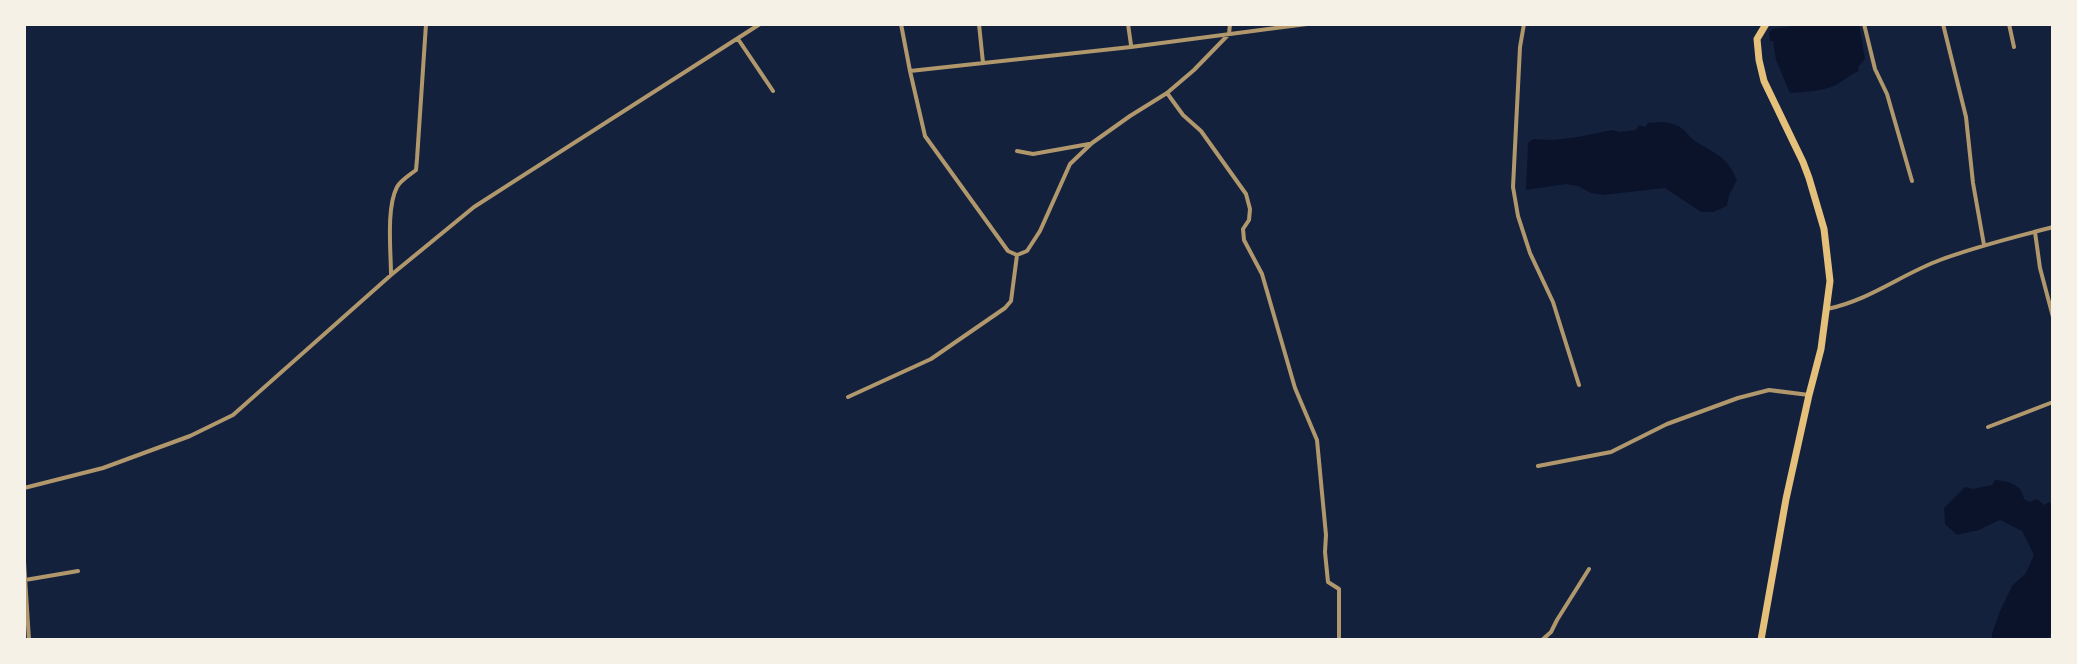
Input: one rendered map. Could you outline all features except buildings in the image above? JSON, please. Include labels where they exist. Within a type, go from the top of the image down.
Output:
[{"type":"main road","points":[[1761,640],[1786,499],[1821,349],[1830,281],[1824,229],[1803,162],[1764,81],[1757,39],[1766,24]]},
{"type":"street","points":[[391,275],[390,221],[395,191],[399,183],[416,170],[426,24]]},
{"type":"street","points":[[24,488],[103,468],[190,436],[233,415],[391,275],[474,207],[758,24]]},
{"type":"street","points":[[901,24],[925,136],[1008,251],[1017,255],[1027,251],[1040,231],[1070,164],[1092,143],[1167,93],[1194,70],[1229,34],[1230,24]]},
{"type":"street","points":[[979,24],[983,63]]},
{"type":"street","points":[[1128,24],[1131,47]]},
{"type":"street","points":[[910,71],[1307,24]]},
{"type":"street","points":[[1524,24],[1520,47],[1513,187],[1530,253],[1553,302],[1579,385]]},
{"type":"street","points":[[1864,24],[1875,69],[1887,94],[1912,181]]},
{"type":"street","points":[[1943,24],[1966,117],[1984,245]]},
{"type":"street","points":[[2009,24],[2014,47]]},
{"type":"street","points":[[738,39],[773,91]]},
{"type":"street","points":[[1167,93],[1183,115],[1201,131],[1246,194],[1250,209],[1249,220],[1243,229],[1244,240],[1262,274],[1295,388],[1317,440],[1326,535],[1326,575],[1328,582],[1339,589],[1339,640]]},
{"type":"street","points":[[1017,151],[1033,154],[1092,143]]},
{"type":"street","points":[[1827,309],[1869,296],[1929,264],[1984,245],[2053,227]]},
{"type":"street","points":[[2035,232],[2040,268],[2053,317]]},
{"type":"street","points":[[848,397],[931,359],[1005,308],[1011,301],[1017,255]]},
{"type":"street","points":[[1538,466],[1611,452],[1667,424],[1738,398],[1769,390],[1809,395]]},
{"type":"street","points":[[1988,427],[2053,402]]},
{"type":"street","points":[[24,562],[29,640]]},
{"type":"street","points":[[1542,640],[1551,632],[1589,569]]},
{"type":"street","points":[[25,580],[78,571]]},
{"type":"water","points":[[1859,24],[1865,59],[1858,67],[1859,71],[1831,87],[1790,93],[1776,60],[1773,41],[1770,41],[1772,29]]},
{"type":"water","points":[[1662,122],[1680,127],[1730,167],[1737,180],[1727,206],[1713,212],[1701,212],[1665,188],[1603,195],[1566,184],[1526,190],[1528,143],[1533,139],[1552,140],[1612,130],[1636,130],[1639,125],[1645,127],[1648,123]]},
{"type":"water","points":[[1995,480],[2014,484],[2024,499],[2030,502],[2037,499],[2044,505],[2049,502],[2053,506],[2053,631],[2047,640],[1992,640],[2000,611],[2012,586],[2026,573],[2034,555],[2022,531],[2000,520],[1979,530],[1957,535],[1945,524],[1944,508],[1965,487],[1973,489],[1992,485]]}]
